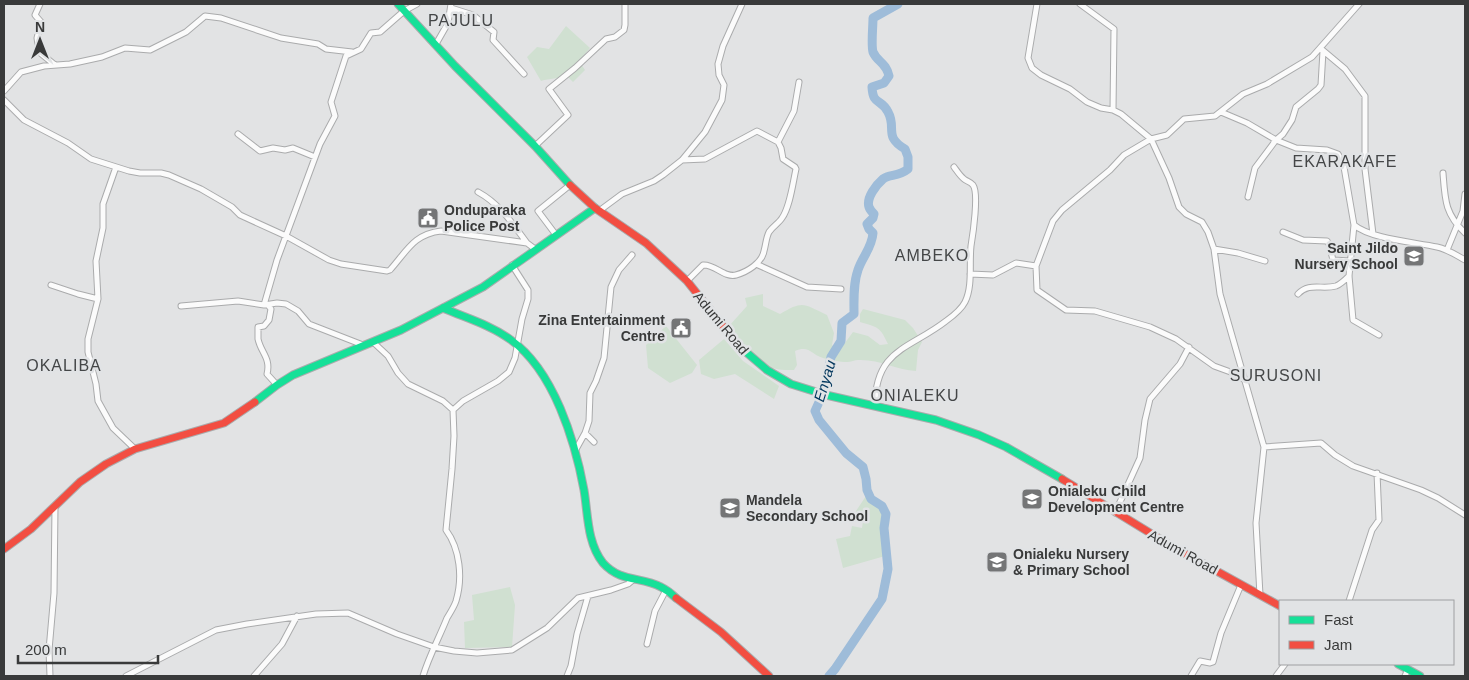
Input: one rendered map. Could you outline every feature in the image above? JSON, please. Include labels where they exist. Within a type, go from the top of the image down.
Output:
[{"type":"street","points":[[40,4],[35,15],[41,22],[37,38],[39,52],[55,65]]},
{"type":"street","name":"Adumi Road","points":[[398,4],[570,185],[597,209],[646,244],[687,281],[742,350],[752,359],[790,384],[824,394],[936,420],[1006,447],[1060,478],[1115,514],[1279,605]]},
{"type":"street","points":[[264,305],[286,236],[315,156],[335,116],[331,102],[346,56],[361,49],[370,33],[380,32],[404,11],[417,4]]},
{"type":"street","points":[[535,146],[568,115],[549,89],[606,39],[615,37],[624,30],[624,4]]},
{"type":"street","points":[[4,549],[31,529],[80,482],[106,464],[135,449],[224,423],[293,375],[401,330],[483,286],[535,249],[597,209],[622,194],[654,181],[682,160],[705,132],[722,100],[724,86],[718,64],[729,30],[742,4]]},
{"type":"street","points":[[1037,4],[1028,58],[1032,68],[1041,75],[1070,89],[1087,102],[1121,114],[1151,140],[1179,207],[1186,214],[1202,222],[1206,227],[1214,249],[1220,294],[1264,447],[1256,523],[1260,595]]},
{"type":"street","points":[[1080,4],[1114,29],[1112,110]]},
{"type":"street","points":[[1244,380],[1236,374],[1214,366],[1166,334],[1135,321],[1092,311],[1063,309],[1036,290],[1036,266],[1053,221],[1124,155],[1151,140],[1167,135],[1184,119],[1212,117],[1243,94],[1267,84],[1312,57],[1359,4]]},
{"type":"street","points":[[436,44],[448,22],[451,6],[473,15],[494,32],[493,40],[524,74]]},
{"type":"street","points":[[4,91],[21,72],[44,66],[70,64],[102,58],[125,48],[150,50],[186,32],[205,16],[221,18],[281,38],[318,44],[326,49],[352,52]]},
{"type":"street","points":[[1248,197],[1255,168],[1292,120],[1296,106],[1319,87],[1321,49]]},
{"type":"street","points":[[1321,49],[1345,69],[1365,96],[1365,169],[1373,234]]},
{"type":"street","points":[[778,142],[794,111],[799,82]]},
{"type":"street","points":[[4,100],[24,120],[68,143],[91,159],[140,173],[161,172],[170,175],[232,207],[240,215],[286,236],[329,260],[342,264],[387,271],[393,267],[412,243],[431,232],[441,231],[527,243]]},
{"type":"street","points":[[1221,112],[1296,148],[1327,150],[1338,154],[1344,167],[1354,225],[1349,276],[1353,320],[1379,335]]},
{"type":"street","points":[[682,160],[705,159],[757,131],[778,142],[783,159],[796,169],[785,213],[781,220],[770,230],[764,254],[756,264],[736,275],[709,265],[703,265],[687,281]]},
{"type":"street","points":[[238,134],[260,152],[273,148],[285,150],[293,148],[315,156]]},
{"type":"street","points":[[116,167],[103,204],[103,228],[96,262],[98,299],[88,339],[88,352],[98,401],[113,428],[135,449]]},
{"type":"street","points":[[875,406],[881,375],[892,356],[906,345],[931,332],[960,310],[968,295],[975,219],[974,186],[962,178],[954,167]]},
{"type":"street","points":[[1443,173],[1447,206],[1456,226],[1465,233]]},
{"type":"street","points":[[556,235],[538,211],[570,185]]},
{"type":"street","points":[[478,192],[491,199],[500,207],[527,243],[535,249]]},
{"type":"street","points":[[1447,250],[1463,211],[1465,194]]},
{"type":"street","points":[[1354,225],[1360,230],[1373,234],[1447,250],[1465,260]]},
{"type":"street","points":[[1283,232],[1303,240],[1327,241],[1333,260],[1350,261]]},
{"type":"street","points":[[1214,249],[1238,253],[1265,261]]},
{"type":"street","points":[[574,451],[585,433],[590,415],[590,393],[604,358],[611,287],[619,270],[632,255]]},
{"type":"street","points":[[970,274],[993,275],[1016,263],[1036,266]]},
{"type":"street","points":[[756,264],[806,286],[841,289]]},
{"type":"street","points":[[453,410],[463,401],[498,381],[509,372],[515,358],[522,319],[528,299],[528,290],[512,265]]},
{"type":"street","points":[[1298,294],[1304,288],[1312,286],[1323,288],[1338,285],[1349,276]]},
{"type":"street","points":[[51,285],[98,299]]},
{"type":"street","points":[[181,306],[238,301],[268,305],[271,309],[269,320],[264,326],[258,327],[258,340],[268,361],[267,374],[277,385]]},
{"type":"street","points":[[264,305],[286,304],[298,311],[310,324],[364,345]]},
{"type":"street","points":[[442,308],[495,331],[517,344],[548,381],[574,451],[584,491],[588,526],[596,554],[612,572],[634,580],[654,583],[666,590],[721,632],[769,676]]},
{"type":"street","points":[[373,342],[388,356],[398,374],[408,384],[444,401],[453,410],[454,436],[446,530],[454,541],[458,553],[459,588],[456,602],[434,647],[423,676]]},
{"type":"street","points":[[1115,514],[1140,458],[1146,412],[1150,399],[1180,364],[1189,348]]},
{"type":"street","points":[[585,433],[594,442]]},
{"type":"street","points":[[1264,447],[1321,443],[1335,456],[1353,466],[1422,490],[1465,514]]},
{"type":"street","points":[[1349,600],[1372,530],[1379,520],[1377,473]]},
{"type":"street","points":[[50,676],[49,650],[54,593],[55,506]]},
{"type":"street","points":[[126,676],[216,630],[297,616],[348,613],[379,627],[434,647],[477,652],[512,650],[547,628],[580,597],[628,584],[634,580]]},
{"type":"street","points":[[1191,676],[1200,661],[1213,662],[1221,633],[1241,585]]},
{"type":"street","points":[[647,644],[655,611],[666,590]]},
{"type":"street","points":[[568,676],[588,596]]},
{"type":"street","points":[[254,676],[282,644],[297,616]]},
{"type":"street","points":[[1276,676],[1284,665]]},
{"type":"street","points":[[1406,673],[1420,676]]},
{"type":"green space","points":[[566,26],[590,48],[579,61],[585,70],[573,82],[567,76],[541,81],[527,57],[537,47],[549,49]]},
{"type":"green space","points":[[763,294],[763,306],[780,314],[799,305],[804,305],[827,315],[834,333],[832,345],[839,351],[853,332],[868,336],[880,345],[888,344],[878,328],[860,322],[860,314],[863,309],[905,320],[922,342],[918,350],[916,371],[866,360],[847,362],[832,360],[819,357],[804,349],[795,351],[797,365],[794,370],[771,368],[759,362],[735,337],[729,326],[747,306],[745,298]]},
{"type":"green space","points":[[666,326],[697,365],[692,373],[670,383],[648,368],[646,345]]},
{"type":"green space","points":[[724,339],[743,361],[779,386],[774,399],[735,374],[714,379],[701,374],[699,360]]},
{"type":"green space","points":[[866,496],[879,507],[883,516],[881,528],[885,556],[843,568],[836,539],[850,536],[852,526],[862,528],[863,521],[854,514]]},
{"type":"green space","points":[[510,587],[515,605],[512,647],[465,648],[464,622],[474,620],[472,595]]},
{"type":"waterway","name":"Enyau","points":[[829,676],[882,599],[888,569],[884,528],[886,514],[882,506],[871,499],[867,490],[863,467],[846,453],[819,420],[815,411],[824,391],[831,357],[841,341],[842,323],[854,314],[856,275],[871,243],[873,233],[867,224],[874,214],[870,210],[868,203],[870,196],[883,179],[908,169],[908,157],[905,149],[894,140],[888,112],[874,97],[872,87],[884,83],[889,76],[888,71],[873,52],[873,18],[898,4]]},
{"type":"traffic: fast","points":[[398,4],[570,185]]},
{"type":"traffic: fast","points":[[255,402],[293,375],[401,330],[483,287],[595,208]]},
{"type":"traffic: fast","points":[[443,308],[487,326],[511,340],[526,353],[551,388],[568,429],[580,471],[591,537],[598,555],[603,563],[617,574],[654,584],[665,589],[676,598]]},
{"type":"traffic: fast","points":[[739,346],[767,370],[791,384],[826,395],[936,420],[979,435],[1006,447],[1062,479]]},
{"type":"traffic: fast","points":[[1400,665],[1420,676]]},
{"type":"traffic: jam","points":[[570,185],[595,208],[646,243],[687,281],[739,346]]},
{"type":"traffic: jam","points":[[4,549],[31,529],[80,482],[106,464],[135,449],[224,423],[255,402]]},
{"type":"traffic: jam","points":[[1062,479],[1173,547],[1279,605]]},
{"type":"traffic: jam","points":[[676,598],[721,632],[769,676]]},
{"type":"place","name":"Onduparaka Police Post","points":[[428,218]]},
{"type":"place","name":"Saint Jildo Nursery School","points":[[1414,256]]},
{"type":"place","name":"Zina Entertainment Centre","points":[[681,328]]},
{"type":"place","name":"Onialeku Child Development Centre","points":[[1032,499]]},
{"type":"place","name":"Mandela Secondary School","points":[[730,508]]},
{"type":"place","name":"Onialeku Nursery & Primary School","points":[[997,562]]},
{"type":"district","name":"PAJULU","points":[[461,20]]},
{"type":"district","name":"EKARAKAFE","points":[[1345,161]]},
{"type":"district","name":"AMBEKO","points":[[932,255]]},
{"type":"district","name":"OKALIBA","points":[[64,365]]},
{"type":"district","name":"SURUSONI","points":[[1276,375]]},
{"type":"district","name":"ONIALEKU","points":[[915,395]]}]
